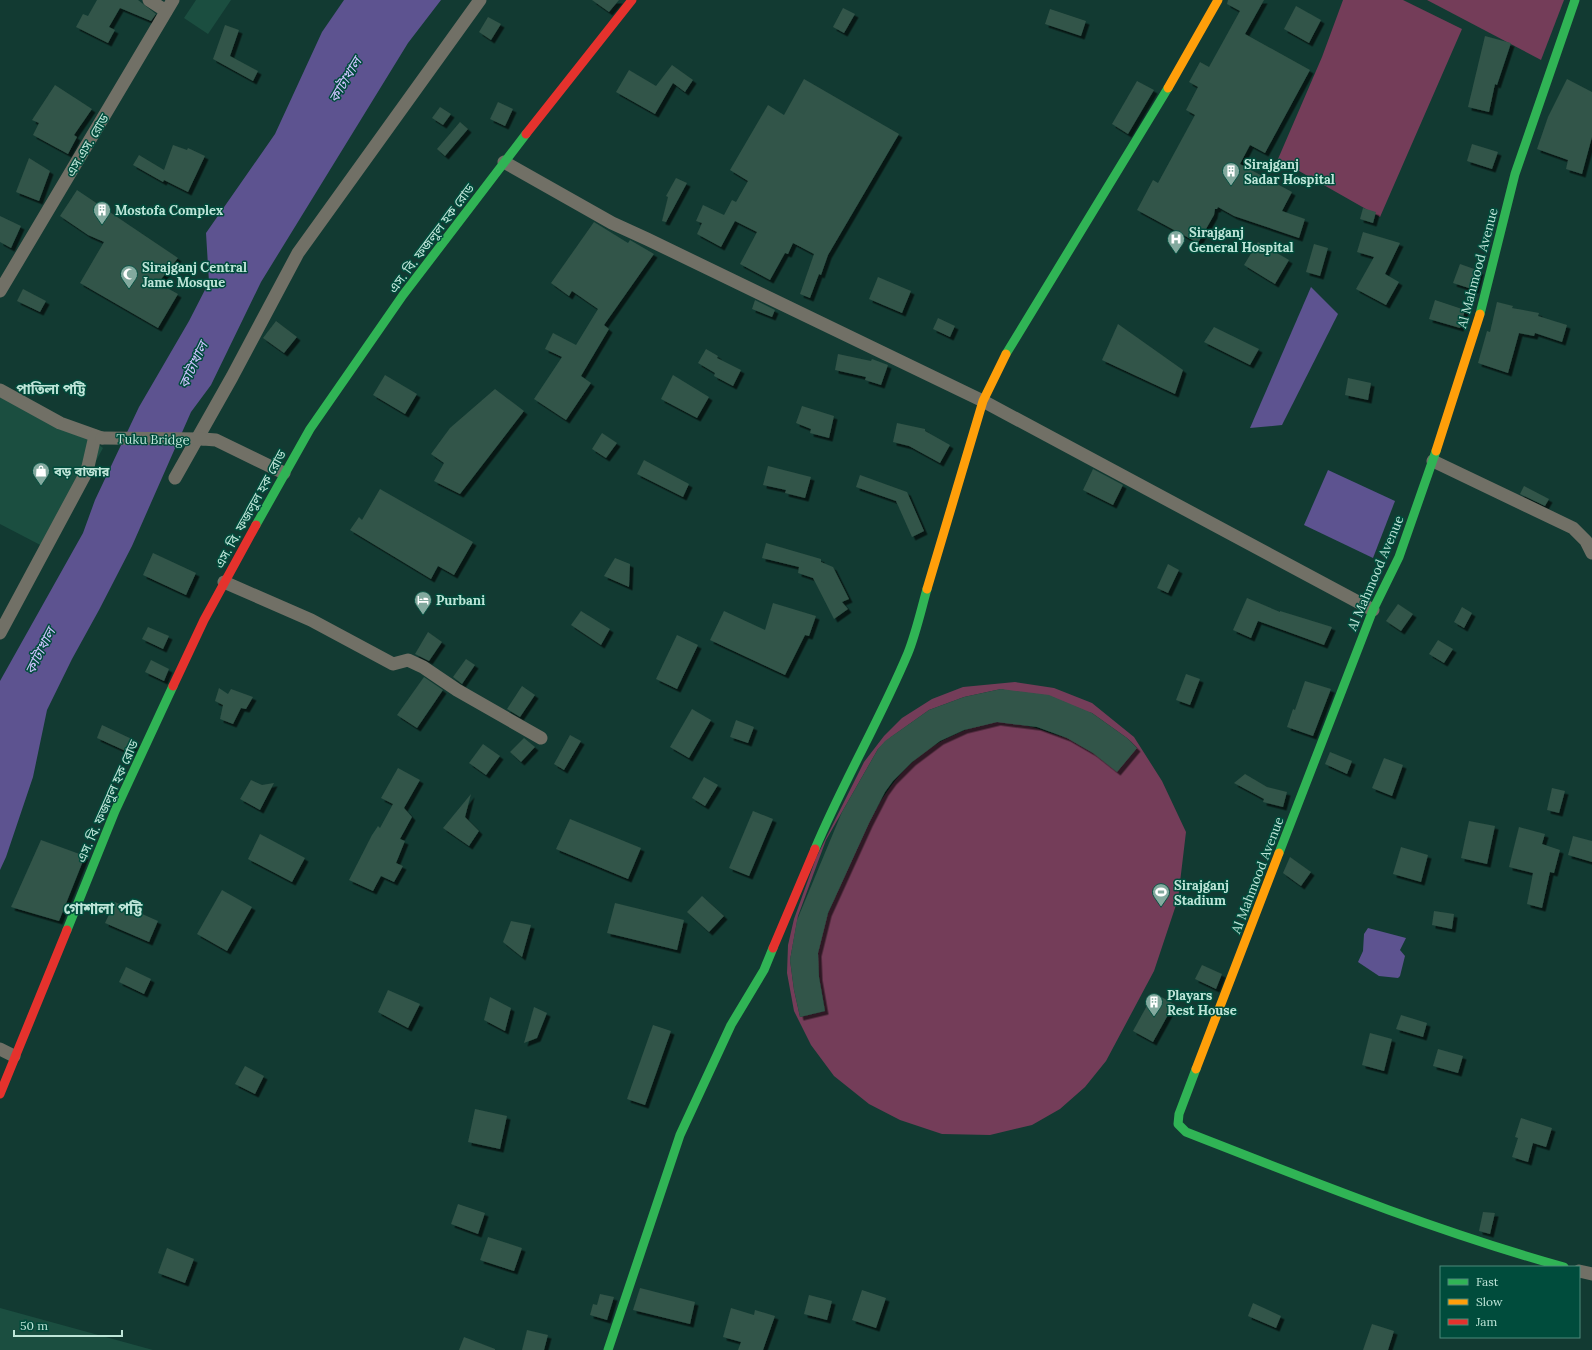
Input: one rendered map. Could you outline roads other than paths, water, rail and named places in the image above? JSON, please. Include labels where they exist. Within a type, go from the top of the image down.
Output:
[{"type":"street","points":[[149,0],[166,11]]},
{"type":"street","name":"এস.এস. রোড","points":[[0,291],[173,0]]},
{"type":"street","points":[[175,478],[232,377],[298,253],[480,0]]},
{"type":"street","name":"এস. বি. ফজলুল হক রোড","points":[[0,1094],[14,1056],[115,811],[204,620],[284,473],[310,429],[403,295],[504,162],[632,0]]},
{"type":"street","points":[[608,1350],[680,1135],[731,1025],[764,970],[833,807],[870,738],[908,652],[983,401],[1002,360],[1178,71],[1218,0]]},
{"type":"street","name":"Al Mahmood Avenue","points":[[1560,1266],[1514,1254],[1461,1236],[1186,1132],[1178,1124],[1179,1114],[1373,610],[1399,557],[1433,461],[1478,322],[1515,174],[1576,0]]},
{"type":"street","points":[[504,162],[612,223],[647,238],[983,401],[1373,610]]},
{"type":"street","name":"Tuku Bridge","points":[[0,390],[60,423],[99,437],[216,440],[284,473]]},
{"type":"street","points":[[0,633],[86,471],[99,437]]},
{"type":"street","points":[[1433,461],[1573,528],[1586,542],[1592,553]]},
{"type":"street","points":[[224,582],[311,620],[393,664],[408,660],[423,667],[457,690],[541,738]]},
{"type":"street","points":[[0,1050],[14,1056]]},
{"type":"street","points":[[1580,1271],[1592,1274]]},
{"type":"water","name":"কাটাখাল","points":[[344,0],[441,0],[408,43],[261,282],[211,385],[191,412],[132,546],[72,659],[47,710],[33,777],[6,857],[0,870],[0,681],[83,533],[95,500],[139,407],[189,321],[209,282],[206,233],[275,134],[322,32]]},
{"type":"water","points":[[1311,287],[1338,314],[1282,425],[1250,428]]},
{"type":"water","points":[[1328,470],[1395,501],[1373,558],[1304,525]]},
{"type":"water","points":[[1368,928],[1406,938],[1400,950],[1405,956],[1400,976],[1398,978],[1379,976],[1358,962],[1363,951],[1364,934]]},
{"type":"place","name":"Sirajganj Sadar Hospital","points":[[1231,186]]},
{"type":"place","name":"Mostofa Complex","points":[[102,225]]},
{"type":"place","name":"Sirajganj General Hospital","points":[[1176,254]]},
{"type":"place","name":"Sirajganj Central Jame Mosque","points":[[129,289]]},
{"type":"place","name":"বড় বাজার","points":[[41,486]]},
{"type":"place","name":"Purbani","points":[[423,615]]},
{"type":"place","name":"Sirajganj Stadium","points":[[1161,907]]},
{"type":"place","name":"Playars Rest House","points":[[1154,1017]]},
{"type":"district","name":"পাতিলা পট্টি","points":[[51,389]]},
{"type":"district","name":"গোশালা পট্টি","points":[[103,909]]}]
